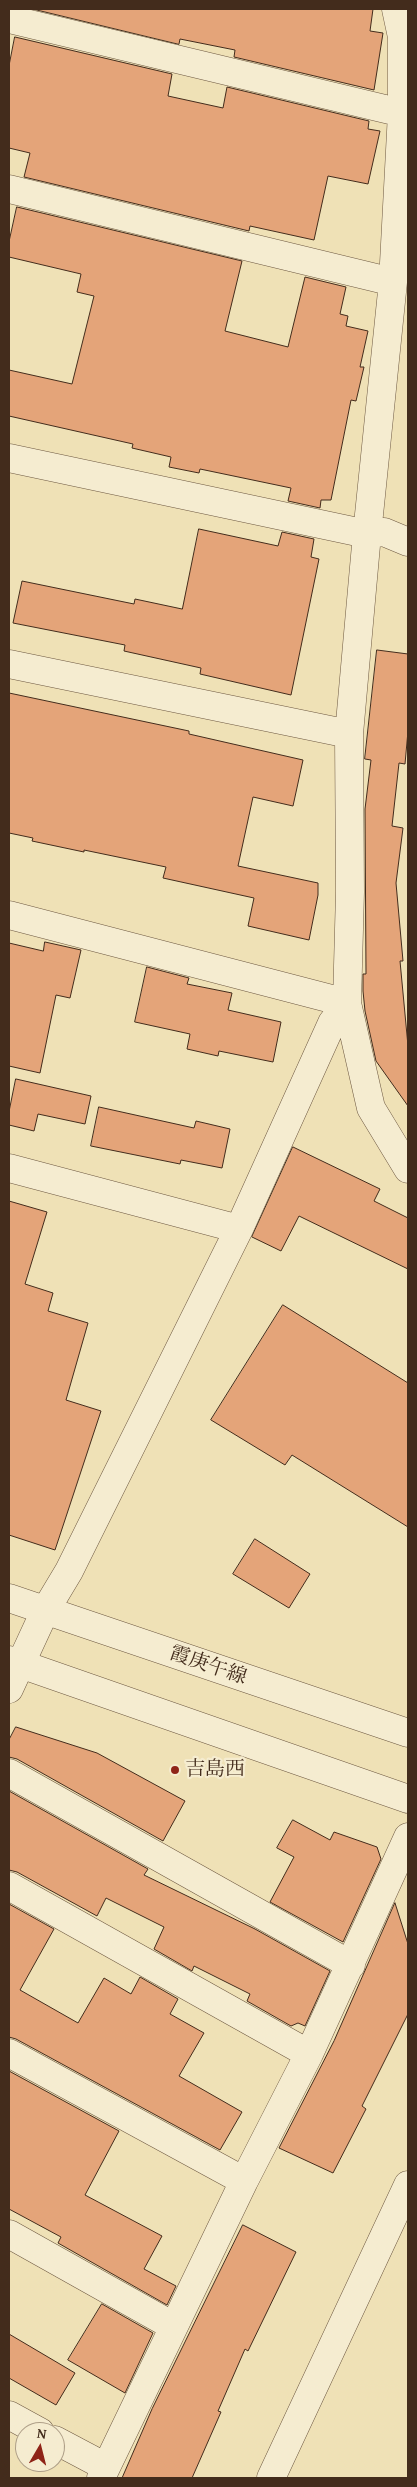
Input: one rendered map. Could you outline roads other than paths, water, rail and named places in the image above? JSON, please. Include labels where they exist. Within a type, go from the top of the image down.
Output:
[{"type":"street","points":[[396,9],[402,37],[402,113],[393,282],[349,734],[350,892],[347,1003],[372,1108],[408,1170]]},
{"type":"street","points":[[9,19],[402,113]]},
{"type":"street","points":[[9,188],[393,282]]},
{"type":"street","points":[[9,458],[367,534],[384,532],[408,542]]},
{"type":"street","points":[[9,664],[349,734]]},
{"type":"street","points":[[9,915],[347,1003]]},
{"type":"street","points":[[9,1689],[15,1662],[69,1571],[239,1229],[332,1023],[347,1003]]},
{"type":"street","points":[[9,1168],[239,1229]]},
{"type":"street","name":"霞庚午線","points":[[9,1598],[408,1733]]},
{"type":"street","points":[[15,1662],[408,1800]]},
{"type":"street","points":[[9,1773],[351,1965]]},
{"type":"street","points":[[65,2447],[103,2473],[244,2181],[310,2054],[408,1837]]},
{"type":"street","points":[[9,1886],[310,2054]]},
{"type":"street","points":[[9,2053],[244,2181]]},
{"type":"street","points":[[271,2478],[408,2185]]},
{"type":"street","points":[[9,2234],[173,2326]]},
{"type":"street","points":[[9,2415],[22,2422]]},
{"type":"place","name":"吉島西","points":[[175,1770]]}]
